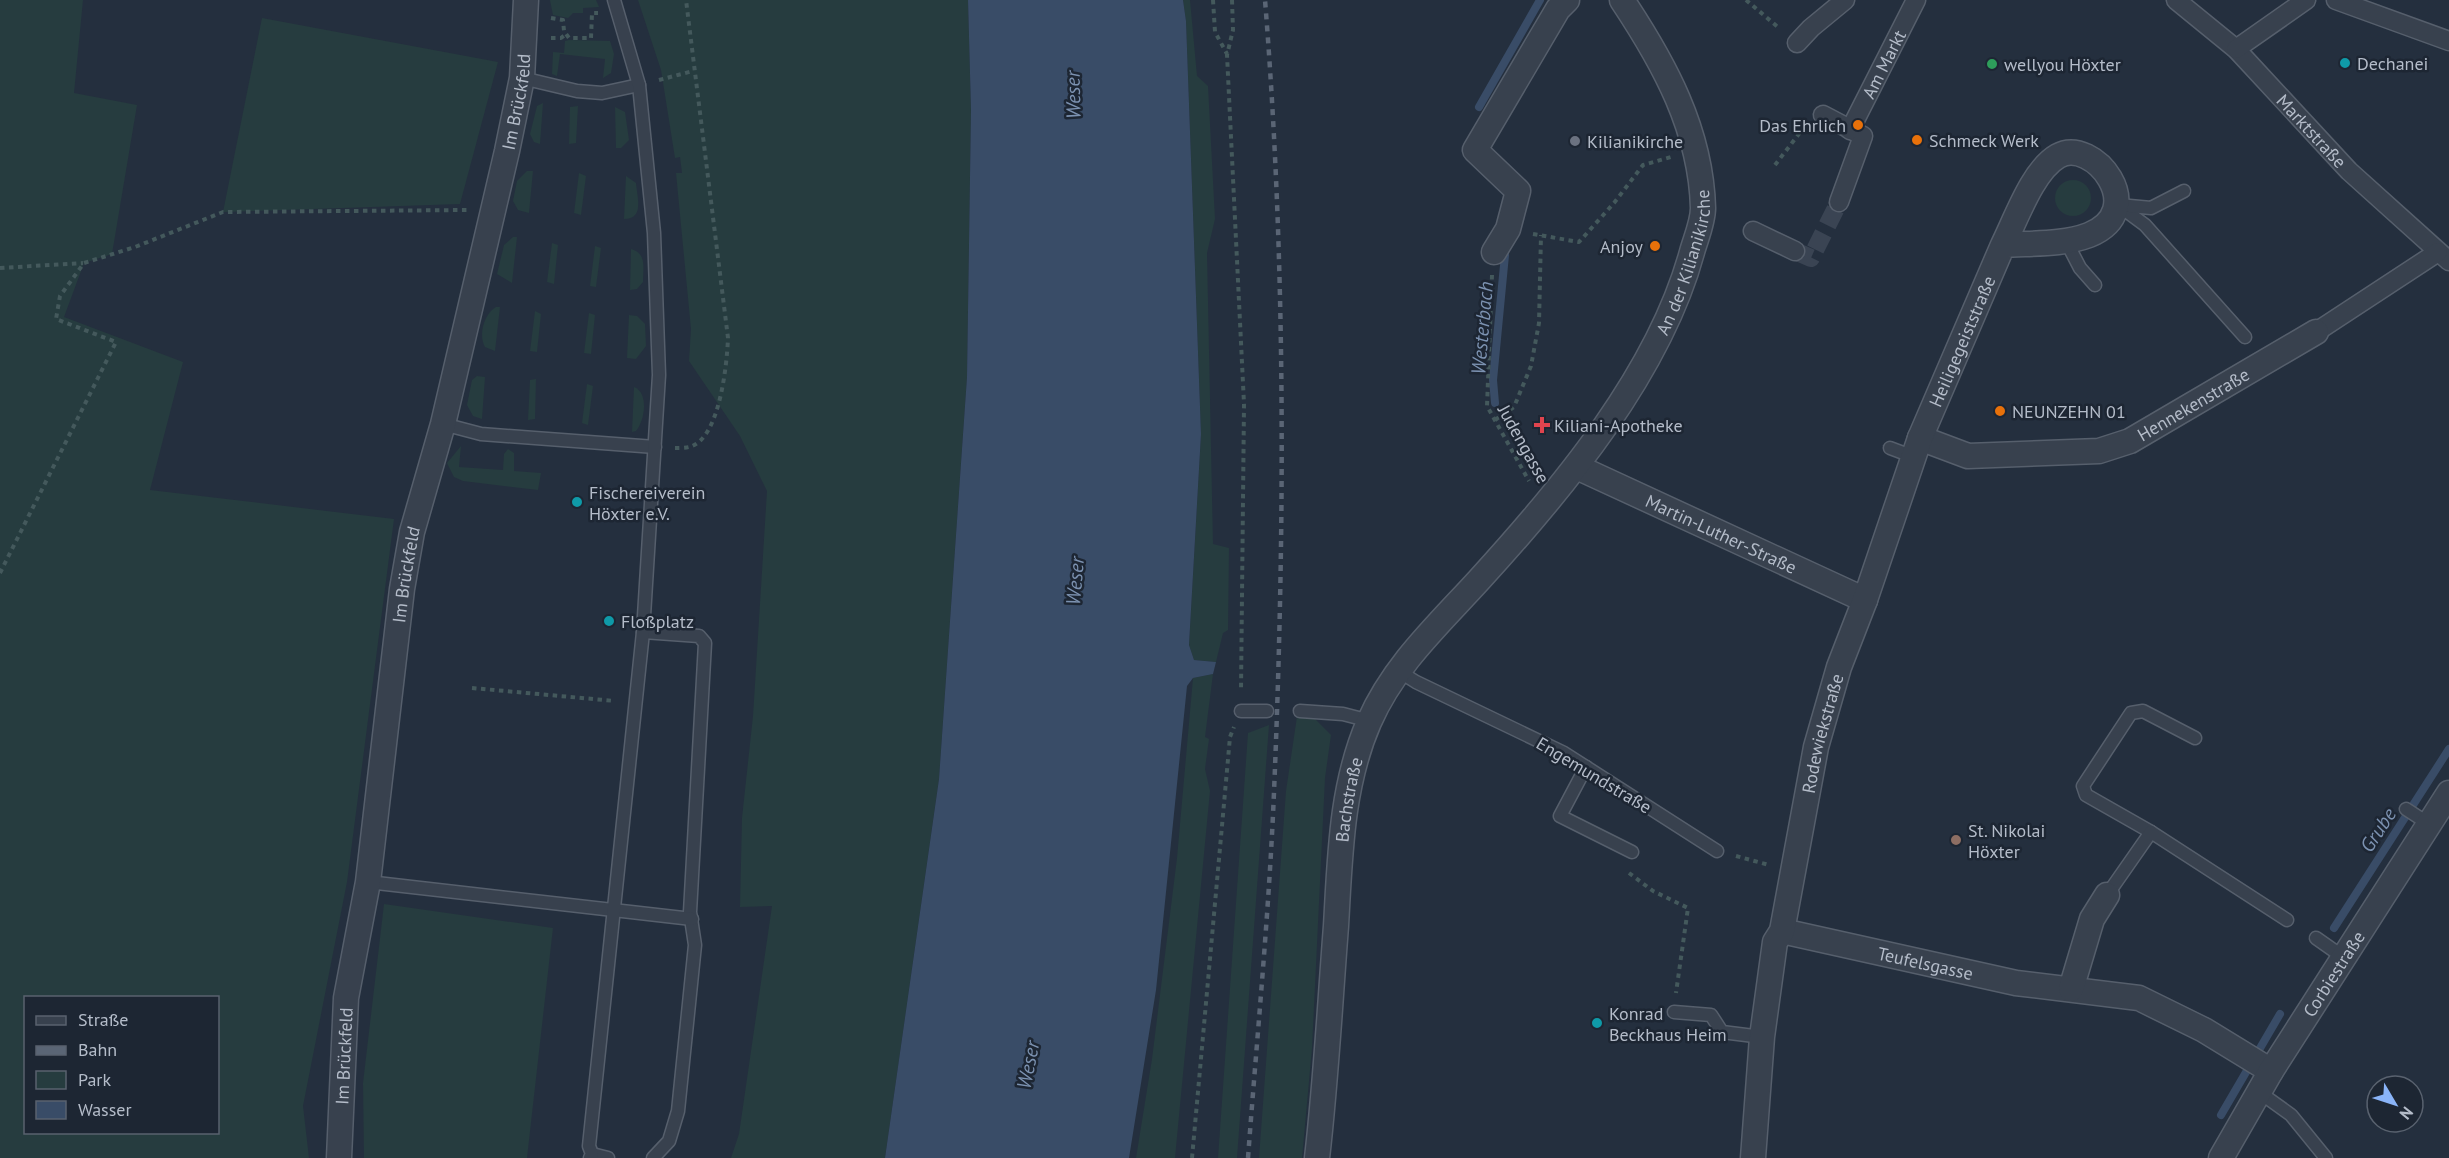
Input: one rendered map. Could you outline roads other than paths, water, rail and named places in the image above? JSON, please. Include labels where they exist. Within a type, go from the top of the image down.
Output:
[{"type":"street","name":"Im Brückfeld","points":[[339,1158],[346,998],[368,882],[402,588],[412,532],[443,424],[522,78],[526,0]]},
{"type":"street","points":[[1494,252],[1508,229],[1518,191],[1475,150],[1558,9],[1567,0]]},
{"type":"street","name":"An der Kilianikirche","points":[[1543,506],[1577,467],[1658,342],[1686,274],[1703,211],[1695,152],[1679,96],[1655,48],[1622,0]]},
{"type":"street","points":[[1797,43],[1811,28],[1845,0]]},
{"type":"street","name":"Am Markt","points":[[1850,130],[1916,0]]},
{"type":"street","name":"Marktstraße","points":[[2176,0],[2235,49],[2349,171],[2443,257]]},
{"type":"street","points":[[2235,49],[2306,0]]},
{"type":"street","points":[[2336,0],[2449,41]]},
{"type":"street","points":[[1823,115],[1863,136],[1839,202]]},
{"type":"street","name":"Heiligegeiststraße","points":[[1917,447],[2003,244],[2046,164],[2065,152],[2082,156],[2102,168],[2115,188],[2118,205]]},
{"type":"street","points":[[2003,244],[2067,241],[2090,234],[2109,223],[2118,205]]},
{"type":"street","points":[[1753,231],[1794,251]]},
{"type":"street","name":"Hennekenstraße","points":[[1917,447],[1968,456],[2098,451],[2130,441],[2443,257]]},
{"type":"street","name":"Rodewiekstraße","points":[[1753,1158],[1762,1037],[1775,942],[1782,931],[1827,707],[1917,447]]},
{"type":"street","name":"Martin-Luther-Straße","points":[[1577,467],[1865,600]]},
{"type":"street","name":"Bachstraße","points":[[1317,1158],[1342,836],[1353,766],[1370,721],[1397,670],[1543,506]]},
{"type":"street","name":"Corbiestraße","points":[[2221,1158],[2259,1092],[2259,1064],[2343,957],[2415,815],[2449,793]]},
{"type":"street","points":[[2071,989],[2092,919],[2107,895]]},
{"type":"street","name":"Teufelsgasse","points":[[1782,931],[2016,982],[2139,998],[2158,1005],[2259,1064]]},
{"type":"lane","points":[[608,1158],[591,1156],[589,1146],[643,632],[658,375],[658,299],[639,86],[614,0]]},
{"type":"lane","points":[[522,78],[556,88],[602,93],[639,86]]},
{"type":"lane","points":[[2118,205],[2151,208],[2184,191]]},
{"type":"lane","points":[[2118,205],[2145,225],[2245,337]]},
{"type":"lane","points":[[2067,241],[2080,268],[2095,285]]},
{"type":"lane","points":[[443,424],[481,434],[655,447]]},
{"type":"lane","points":[[1890,447],[1917,447]]},
{"type":"lane","points":[[643,632],[699,636],[705,643],[692,919],[696,945],[678,1111],[669,1141],[653,1158]]},
{"type":"lane","name":"Engemundstraße","points":[[1397,670],[1416,682],[1564,753],[1717,851]]},
{"type":"lane","points":[[1241,711],[1267,711]]},
{"type":"lane","points":[[1300,711],[1343,714],[1370,721]]},
{"type":"lane","points":[[2195,738],[2143,711],[2131,713],[2083,786],[2086,795],[2151,831],[2287,920]]},
{"type":"lane","points":[[1586,767],[1560,816],[1632,852]]},
{"type":"lane","points":[[2107,895],[2151,831]]},
{"type":"lane","points":[[368,882],[692,919]]},
{"type":"lane","points":[[2316,939],[2343,957]]},
{"type":"lane","points":[[1674,1012],[1711,1015],[1722,1032],[1762,1037]]},
{"type":"lane","points":[[2259,1092],[2291,1115],[2326,1158]]},
{"type":"water","name":"Weser","points":[[968,0],[1183,0],[1186,21],[1201,434],[1189,645],[1194,660],[1216,662],[1213,674],[1193,678],[1187,686],[1156,990],[1129,1158],[885,1158],[939,779],[967,377],[971,110]]},
{"type":"waterway","name":"Westerbach","points":[[1479,107],[1540,0]]},
{"type":"waterway","name":"Westerbach","points":[[1495,403],[1493,380],[1505,255]]},
{"type":"waterway","name":"Grube","points":[[2334,928],[2449,749]]},
{"type":"waterway","name":"Grube","points":[[2221,1115],[2280,1014]]},
{"type":"tunnel","points":[[1795,251],[1811,258],[1839,202]]},
{"type":"railway","points":[[1248,1158],[1272,838],[1282,495],[1277,198],[1265,0]]},
{"type":"place","name":"Dechanei","points":[[2345,63]]},
{"type":"place","name":"wellyou Höxter","points":[[1992,64]]},
{"type":"place","name":"Das Ehrlich","points":[[1858,125]]},
{"type":"place","name":"Schmeck Werk","points":[[1917,140]]},
{"type":"place","name":"Kilianikirche","points":[[1575,141]]},
{"type":"place","name":"Anjoy","points":[[1655,246]]},
{"type":"place","name":"NEUNZEHN 01","points":[[2000,411]]},
{"type":"place","name":"Kiliani-Apotheke","points":[[1542,425]]},
{"type":"place","name":"Fischereiverein Höxter e.V.","points":[[577,502]]},
{"type":"place","name":"Floßplatz","points":[[609,621]]},
{"type":"place","name":"St. Nikolai Höxter","points":[[1956,840]]},
{"type":"place","name":"Konrad Beckhaus Heim","points":[[1597,1023]]}]
